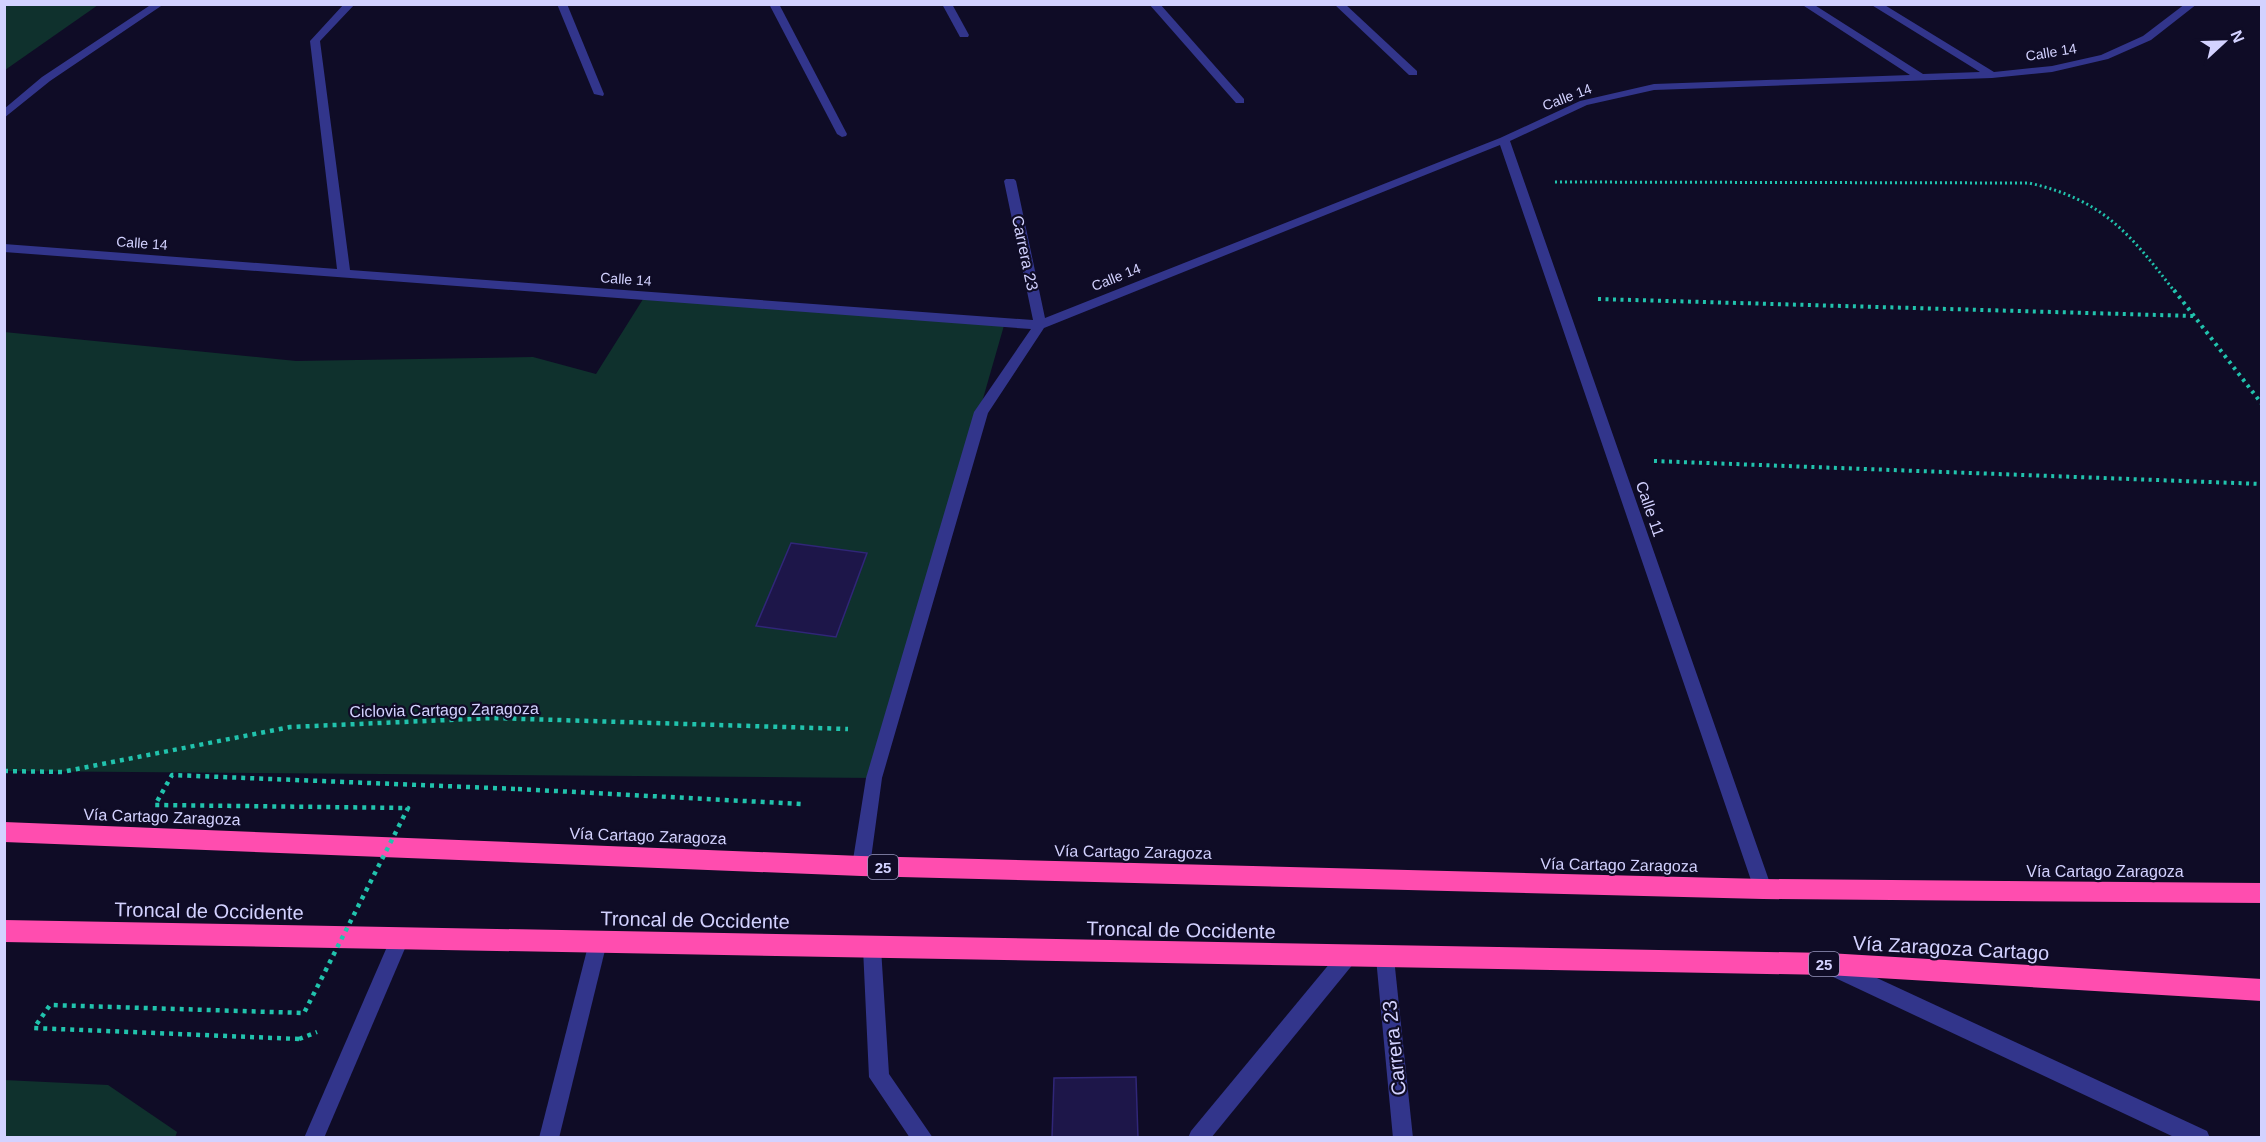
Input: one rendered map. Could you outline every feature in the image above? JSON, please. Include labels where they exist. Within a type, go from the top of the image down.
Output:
[{"type":"highway","name":"Vía Cartago Zaragoza","points":[[4,832],[861,866],[1763,890],[2262,893]]},
{"type":"highway","name":"Troncal de Occidente","points":[[4,931],[1385,958]]},
{"type":"highway","name":"Vía Zaragoza Cartago","points":[[1385,958],[1828,964],[2262,990]]},
{"type":"street","points":[[4,115],[46,79],[159,4]]},
{"type":"street","points":[[344,273],[315,41],[350,4]]},
{"type":"street","points":[[562,4],[599,94]]},
{"type":"street","points":[[774,4],[842,134]]},
{"type":"street","points":[[947,4],[964,34]]},
{"type":"street","points":[[1154,4],[1240,101]]},
{"type":"street","points":[[1339,4],[1413,73]]},
{"type":"street","points":[[1806,4],[1922,78]]},
{"type":"street","points":[[1875,4],[1992,75]]},
{"type":"street","name":"Calle 14","points":[[4,248],[1040,325],[1503,140],[1584,103],[1654,87],[1992,75],[2052,69],[2104,57],[2146,38],[2192,4]]},
{"type":"street","name":"Calle 11","points":[[1503,140],[1763,890]]},
{"type":"street","name":"Carrera 23","points":[[1010,181],[1040,325]]},
{"type":"street","points":[[861,866],[874,778],[981,412],[1040,325]]},
{"type":"street","points":[[314,1137],[400,939]]},
{"type":"street","points":[[549,1137],[598,942]]},
{"type":"street","points":[[872,948],[879,1077],[923,1137]]},
{"type":"street","points":[[1198,1137],[1347,957]]},
{"type":"street","name":"Carrera 23","points":[[1385,958],[1403,1137]]},
{"type":"street","points":[[1828,964],[2200,1137]]},
{"type":"path","points":[[1518,182],[2029,183],[2059,190],[2110,218],[2138,244],[2262,404]]},
{"type":"path","points":[[1558,297],[2194,316]]},
{"type":"path","points":[[1614,459],[2262,484]]},
{"type":"path","name":"Ciclovia Cartago Zaragoza","points":[[4,771],[62,772],[290,727],[493,718],[888,730]]},
{"type":"path","points":[[299,1039],[34,1028],[50,1005],[304,1014],[408,808],[155,805],[172,775],[518,789],[801,804]]},
{"type":"green space","points":[[5,4],[98,4],[98,5],[5,70]]},
{"type":"green space","points":[[645,296],[1005,322],[874,778],[5,771],[4,332],[296,361],[533,357],[596,374]]},
{"type":"green space","points":[[4,1080],[108,1085],[177,1132],[175,1138],[5,1137]]},
{"type":"building","points":[[791,543],[867,553],[836,637],[756,626]]},
{"type":"building","points":[[1136,1077],[1138,1138],[1052,1138],[1054,1078]]}]
